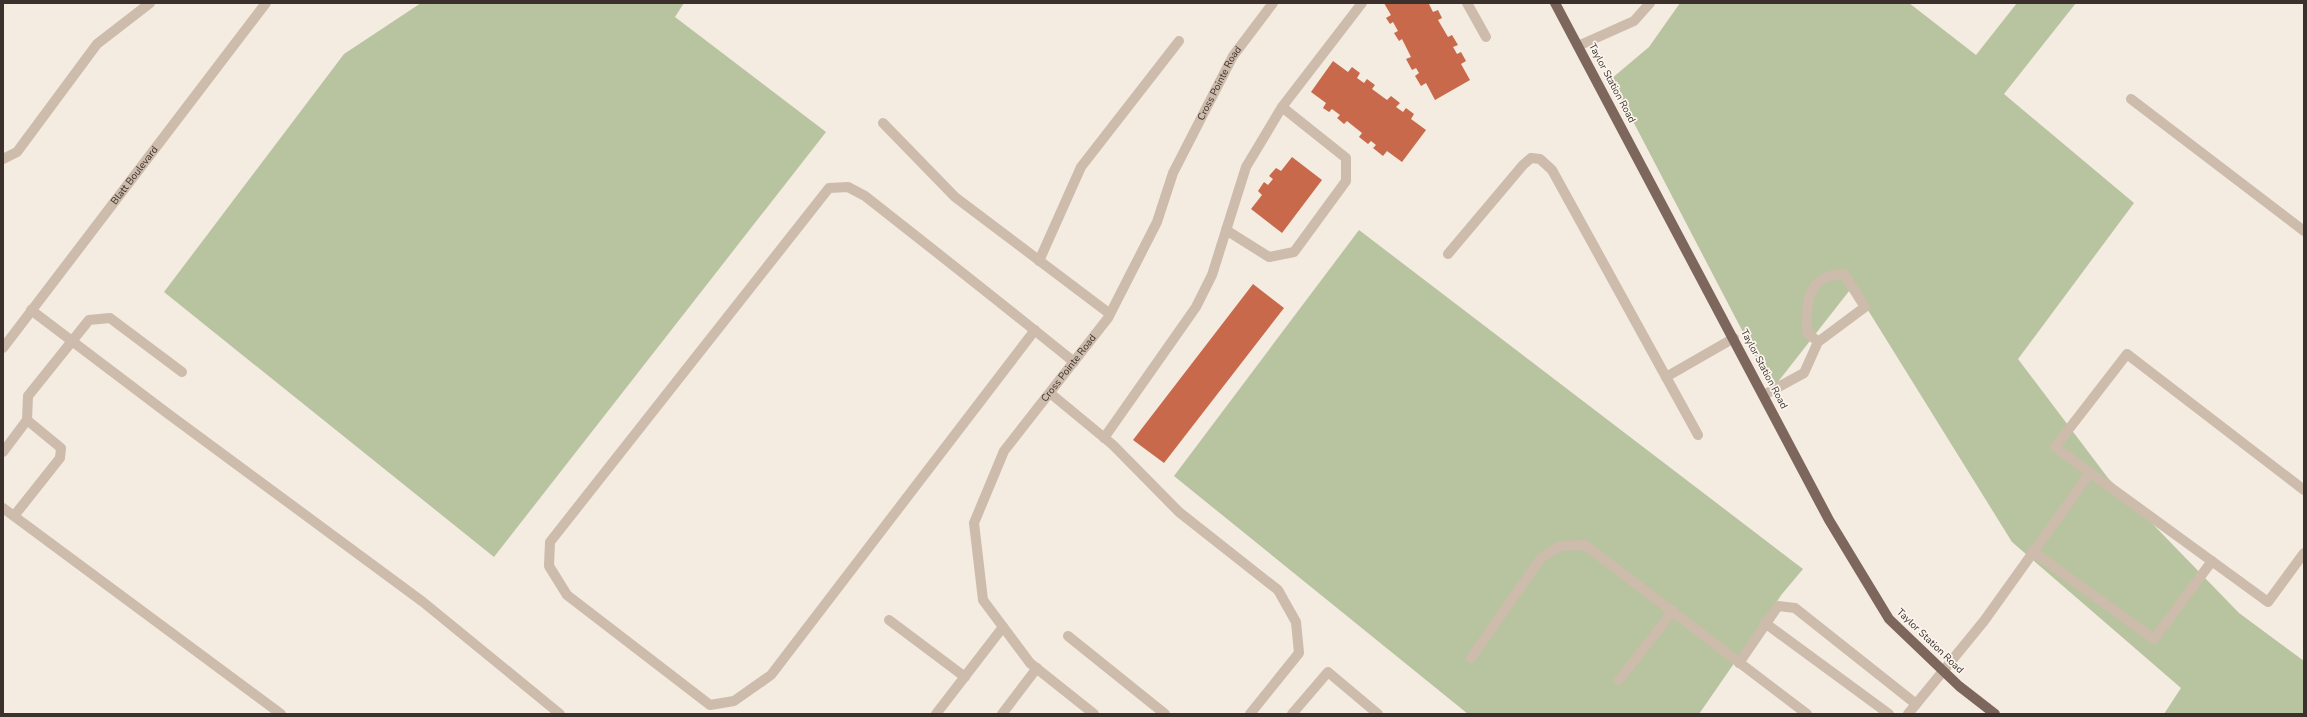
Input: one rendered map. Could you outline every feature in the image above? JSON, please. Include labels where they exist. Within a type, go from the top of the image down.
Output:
[{"type":"main road","name":"Taylor Station Road","points":[[1555,3],[1734,338],[1829,520],[1889,619],[1943,671],[1995,714]]},
{"type":"street","points":[[3,159],[17,152],[97,44],[150,3]]},
{"type":"street","name":"Blatt Boulevard","points":[[3,348],[266,3]]},
{"type":"street","name":"Cross Pointe Road","points":[[1094,714],[1030,663],[984,600],[974,523],[1004,451],[1110,314],[1157,222],[1173,173],[1233,56],[1273,3]]},
{"type":"street","points":[[1104,438],[1196,307],[1212,275],[1246,167],[1282,107],[1362,3]]},
{"type":"street","points":[[1467,3],[1486,36]]},
{"type":"street","points":[[1578,46],[1634,21],[1650,3]]},
{"type":"street","points":[[1039,261],[1081,167],[1180,41]]},
{"type":"street","points":[[2131,99],[2304,231]]},
{"type":"street","points":[[1226,230],[1269,257],[1294,252],[1346,181],[1346,158],[1282,107]]},
{"type":"street","points":[[883,123],[955,197],[1110,314]]},
{"type":"street","points":[[1448,254],[1523,165],[1531,158],[1540,159],[1552,170],[1698,435]]},
{"type":"street","points":[[1035,330],[771,675],[734,701],[710,705],[567,595],[549,566],[550,542],[829,188],[848,187],[865,196],[1035,330],[1074,362]]},
{"type":"street","points":[[1764,396],[1804,373],[1818,342],[1865,308],[1844,274],[1829,274],[1819,281],[1806,302],[1807,332],[1818,342]]},
{"type":"street","points":[[31,310],[423,602],[560,714]]},
{"type":"street","points":[[3,452],[27,420],[28,396],[71,340],[89,320],[110,318],[182,372]]},
{"type":"street","points":[[1666,377],[1734,338]]},
{"type":"street","points":[[2304,490],[2127,354],[2055,448],[2268,602],[2304,553]]},
{"type":"street","points":[[1050,392],[1104,438],[1179,512],[1278,590],[1296,622],[1299,653],[1250,714]]},
{"type":"street","points":[[14,516],[60,458],[61,448],[27,420]]},
{"type":"street","points":[[1908,714],[1984,620],[2032,551],[2090,473]]},
{"type":"street","points":[[3,508],[281,714]]},
{"type":"street","points":[[1471,658],[1541,558],[1560,546],[1585,545],[1807,714]]},
{"type":"street","points":[[2032,551],[2154,639],[2212,561]]},
{"type":"street","points":[[1739,662],[1778,606],[1795,608],[1916,704]]},
{"type":"street","points":[[1619,680],[1673,611]]},
{"type":"street","points":[[889,620],[964,677]]},
{"type":"street","points":[[1766,623],[1889,714]]},
{"type":"street","points":[[936,714],[1003,627]]},
{"type":"street","points":[[1068,636],[1165,714]]},
{"type":"street","points":[[1005,713],[1037,668]]},
{"type":"street","points":[[1292,714],[1328,672],[1378,714]]},
{"type":"green space","points":[[421,3],[684,3],[675,17],[826,132],[494,557],[164,292],[344,54]]},
{"type":"green space","points":[[1680,3],[1909,3],[1976,55],[2017,3],[2076,3],[2004,94],[2134,203],[2018,359],[2108,478],[2239,613],[2304,661],[2304,714],[2164,714],[2181,688],[2012,542],[1853,286],[1777,383],[1770,384],[1611,79],[1649,47]]},
{"type":"green space","points":[[1359,230],[1803,569],[1782,594],[1699,714],[1468,714],[1174,476]]},
{"type":"building","points":[[1384,3],[1431,3],[1429,4],[1433,12],[1438,10],[1442,18],[1438,20],[1448,37],[1452,35],[1458,45],[1453,47],[1457,54],[1461,52],[1466,61],[1461,64],[1470,80],[1435,100],[1426,83],[1421,86],[1415,76],[1419,73],[1416,68],[1412,70],[1406,59],[1411,57],[1402,39],[1399,41],[1394,33],[1398,31],[1393,22],[1390,24],[1386,18],[1391,15]]},
{"type":"building","points":[[1333,61],[1348,72],[1352,67],[1360,73],[1357,78],[1364,83],[1367,79],[1375,85],[1372,89],[1387,100],[1391,96],[1400,103],[1396,107],[1403,112],[1406,108],[1414,114],[1411,119],[1426,130],[1402,162],[1387,151],[1383,156],[1373,148],[1376,145],[1371,141],[1368,144],[1359,137],[1362,133],[1347,121],[1344,124],[1337,118],[1340,115],[1332,109],[1329,112],[1323,108],[1326,103],[1311,92]]},
{"type":"building","points":[[1292,157],[1322,180],[1282,233],[1251,209],[1262,195],[1258,191],[1264,182],[1268,185],[1273,179],[1269,176],[1276,168],[1281,171]]},
{"type":"building","points":[[1253,284],[1284,308],[1164,463],[1133,440]]}]
